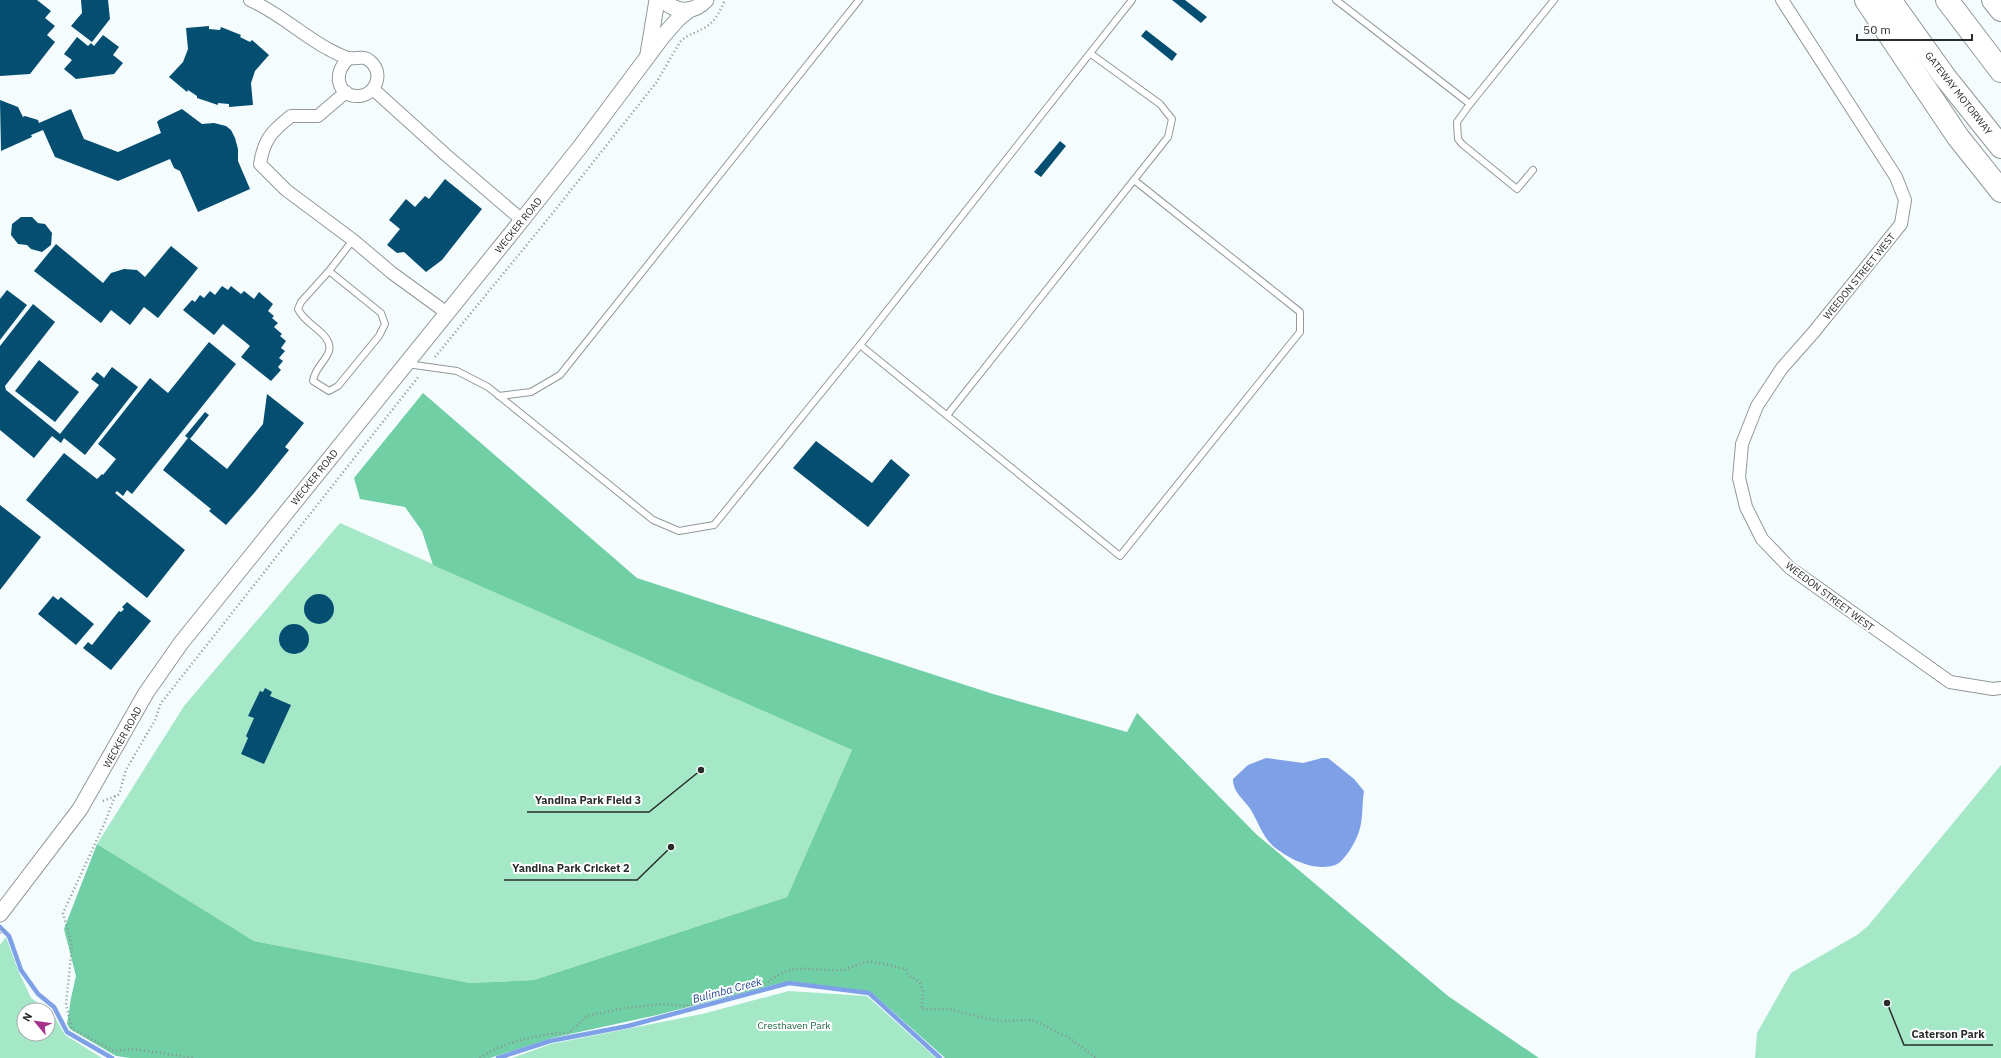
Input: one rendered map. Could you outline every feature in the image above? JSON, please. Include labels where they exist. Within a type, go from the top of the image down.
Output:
[{"type":"highway","points":[[1866,0],[1958,137],[2001,191]]},
{"type":"highway","name":"GATEWAY MOTORWAY","points":[[1890,0],[1945,77],[2001,147]]},
{"type":"highway","points":[[1947,0],[2001,71]]},
{"type":"highway","points":[[1994,0],[2001,10]]},
{"type":"street","points":[[250,0],[271,10],[328,49],[350,58],[362,57],[373,64],[378,76],[373,89],[363,95],[351,95],[346,92],[338,81],[340,68],[350,58]]},
{"type":"street","name":"WECKER ROAD","points":[[648,55],[657,0]]},
{"type":"street","points":[[663,0],[670,7],[679,10],[689,10]]},
{"type":"street","name":"WECKER ROAD","points":[[0,914],[80,809],[146,694],[181,643],[522,220],[618,97],[648,55],[678,19],[689,10],[698,7],[706,0]]},
{"type":"street","name":"WEEDON STREET WEST","points":[[1782,0],[1896,177],[1905,200],[1901,224],[1813,333],[1782,368],[1757,406],[1742,444],[1739,478],[1746,507],[1762,539],[1790,568],[1950,682],[1992,689],[2001,688]]},
{"type":"street","points":[[373,89],[446,155],[522,220]]},
{"type":"street","points":[[346,92],[318,116],[291,116],[276,128],[263,147],[260,164],[286,190],[353,240],[392,273],[447,313]]},
{"type":"lane","points":[[499,396],[531,392],[560,375],[859,0]]},
{"type":"lane","points":[[406,364],[457,371],[488,387],[653,520],[679,531],[714,525],[860,345],[1091,54],[1132,0]]},
{"type":"lane","points":[[1336,0],[1470,104]]},
{"type":"lane","points":[[1533,170],[1516,189],[1462,144],[1458,139],[1457,122],[1554,0]]},
{"type":"lane","points":[[948,414],[1168,137],[1172,119],[1160,104],[1091,54]]},
{"type":"lane","points":[[860,345],[948,414],[1120,556],[1300,332],[1300,312],[1134,180]]},
{"type":"lane","points":[[329,271],[381,313],[385,324],[379,336],[338,386],[328,391],[313,381],[314,373],[319,365],[329,355],[330,346],[326,337],[301,316],[298,309],[301,302],[329,271],[353,240]]},
{"type":"path","points":[[99,807],[103,801],[115,796],[120,791],[126,770],[155,720],[161,703],[428,366],[656,83],[680,42],[685,37],[710,25],[720,11],[725,0]]},
{"type":"path","points":[[115,796],[105,822],[63,912],[72,946],[66,1005],[69,1020],[72,1028],[114,1051],[133,1049],[194,1058]]},
{"type":"path","points":[[480,1058],[489,1051],[524,1039],[556,1033],[569,1033],[587,1016],[624,1008],[663,1004],[685,1006],[767,983],[776,975],[790,970],[808,967],[841,970],[867,962],[906,969],[909,976],[916,978],[922,985],[924,996],[921,1009],[948,1009],[998,1021],[1032,1020],[1068,1037],[1096,1058]]},
{"type":"green space","points":[[423,393],[637,578],[993,694],[1127,732],[1137,713],[1256,834],[1448,996],[1539,1058],[945,1058],[871,992],[789,981],[657,1015],[552,1038],[490,1058],[130,1058],[116,1056],[70,1029],[67,1024],[76,976],[64,929],[97,844],[254,941],[470,983],[534,980],[787,897],[852,750],[433,565],[422,531],[405,507],[360,499],[354,478]]},
{"type":"green space","points":[[340,523],[852,750],[787,897],[534,980],[470,983],[254,941],[97,844],[184,706]]},
{"type":"green space","points":[[2001,765],[2001,1058],[1755,1058],[1757,1033],[1791,973],[1857,935],[1868,926]]},
{"type":"green space","points":[[6,937],[18,970],[31,998],[37,1002],[16,1002],[16,1042],[56,1042],[56,1019],[65,1035],[102,1058],[0,1058],[0,945]]},
{"type":"green space","name":"Cresthaven Park","points":[[789,991],[867,996],[936,1058],[512,1058],[551,1044],[702,1014]]},
{"type":"water","points":[[1266,758],[1303,763],[1328,758],[1354,779],[1364,791],[1362,819],[1359,832],[1347,855],[1339,863],[1327,867],[1319,867],[1302,863],[1279,851],[1266,838],[1251,810],[1237,792],[1233,784],[1233,779],[1248,765]]},
{"type":"building","points":[[0,0],[37,0],[51,11],[45,18],[55,26],[47,35],[55,42],[30,74],[0,76]]},
{"type":"building","points":[[81,0],[108,0],[110,19],[92,42],[71,26],[82,13]]},
{"type":"building","points":[[1172,0],[1185,0],[1207,17],[1201,23]]},
{"type":"building","points":[[209,26],[209,29],[220,30],[221,27],[241,35],[240,37],[250,42],[252,40],[269,55],[255,71],[251,83],[253,105],[229,107],[229,104],[218,103],[218,105],[197,98],[197,96],[188,90],[187,92],[169,77],[183,62],[188,49],[186,28]]},
{"type":"building","points":[[1146,30],[1177,54],[1172,61],[1141,36]]},
{"type":"building","points":[[103,35],[119,47],[113,55],[123,63],[114,74],[76,79],[64,69],[72,60],[64,54],[77,37],[88,46],[91,43],[94,46]]},
{"type":"building","points":[[0,100],[18,107],[23,117],[25,116],[38,120],[39,123],[71,109],[84,139],[118,152],[161,133],[157,122],[182,109],[202,124],[214,123],[226,126],[231,130],[238,149],[238,161],[250,189],[198,212],[180,171],[174,168],[170,159],[118,181],[55,157],[43,130],[31,135],[32,137],[1,151]]},
{"type":"building","points":[[1060,141],[1066,146],[1041,177],[1034,172]]},
{"type":"building","points":[[445,179],[482,209],[442,260],[426,272],[404,252],[397,253],[387,245],[400,229],[389,220],[406,199],[415,207],[425,196],[429,199]]},
{"type":"building","points":[[21,217],[32,217],[38,223],[45,224],[52,233],[51,245],[42,252],[31,249],[27,245],[18,244],[11,235],[12,224]]},
{"type":"building","points":[[56,244],[103,283],[111,273],[124,269],[137,270],[145,277],[171,246],[198,268],[158,318],[144,307],[130,325],[111,310],[101,323],[34,271]]},
{"type":"building","points":[[222,286],[228,290],[231,286],[241,294],[244,291],[254,299],[259,292],[273,304],[268,311],[274,316],[272,318],[278,323],[274,327],[282,334],[280,336],[286,341],[281,348],[285,351],[279,358],[283,361],[278,367],[281,370],[271,381],[241,357],[250,346],[223,324],[214,335],[183,310],[192,300],[195,302],[200,295],[204,298],[210,291],[215,295]]},
{"type":"building","points":[[7,290],[27,305],[0,340],[0,299]]},
{"type":"building","points":[[33,304],[55,322],[5,386],[6,390],[60,434],[99,385],[91,379],[97,372],[104,378],[112,367],[138,387],[85,455],[64,438],[61,443],[52,436],[34,458],[0,430],[0,346]]},
{"type":"building","points":[[209,342],[236,364],[132,494],[127,490],[123,496],[117,491],[115,493],[185,550],[147,598],[26,500],[64,453],[97,479],[102,474],[103,475],[116,459],[98,444],[150,378],[168,393]]},
{"type":"building","points":[[39,360],[79,392],[55,422],[15,391]]},
{"type":"building","points":[[267,394],[304,423],[285,447],[289,450],[226,525],[209,511],[211,509],[163,470],[188,438],[185,436],[205,412],[209,415],[190,439],[227,469],[263,424]]},
{"type":"building","points":[[816,441],[872,483],[891,459],[910,475],[868,527],[793,468]]},
{"type":"building","points":[[0,505],[41,537],[0,590]]},
{"type":"building","points":[[319,594],[325,595],[333,603],[333,615],[325,623],[319,624],[313,623],[305,615],[304,609],[305,603],[313,595]]},
{"type":"building","points":[[53,596],[58,600],[61,597],[94,624],[76,645],[38,614]]},
{"type":"building","points":[[127,602],[151,621],[111,670],[83,648],[88,642],[92,645],[119,611],[121,612],[124,609],[122,607]]},
{"type":"building","points":[[294,624],[300,625],[308,633],[308,645],[300,653],[294,654],[288,653],[280,645],[279,639],[280,633],[288,625]]},
{"type":"building","points":[[265,688],[272,692],[270,696],[291,705],[264,764],[241,754],[248,738],[246,736],[254,718],[248,716],[260,691],[263,692]]},
{"type":"waterway","name":"Bulimba Creek","points":[[0,927],[9,936],[21,970],[38,994],[54,1007],[67,1032],[112,1058]]},
{"type":"waterway","name":"Bulimba Creek","points":[[498,1058],[550,1041],[628,1026],[789,983],[869,993],[940,1058]]},
{"type":"place","name":"Yandina Park Field 3","points":[[701,770]]},
{"type":"place","name":"Yandina Park Cricket 2","points":[[671,847]]},
{"type":"place","name":"Caterson Park","points":[[1887,1003]]}]
